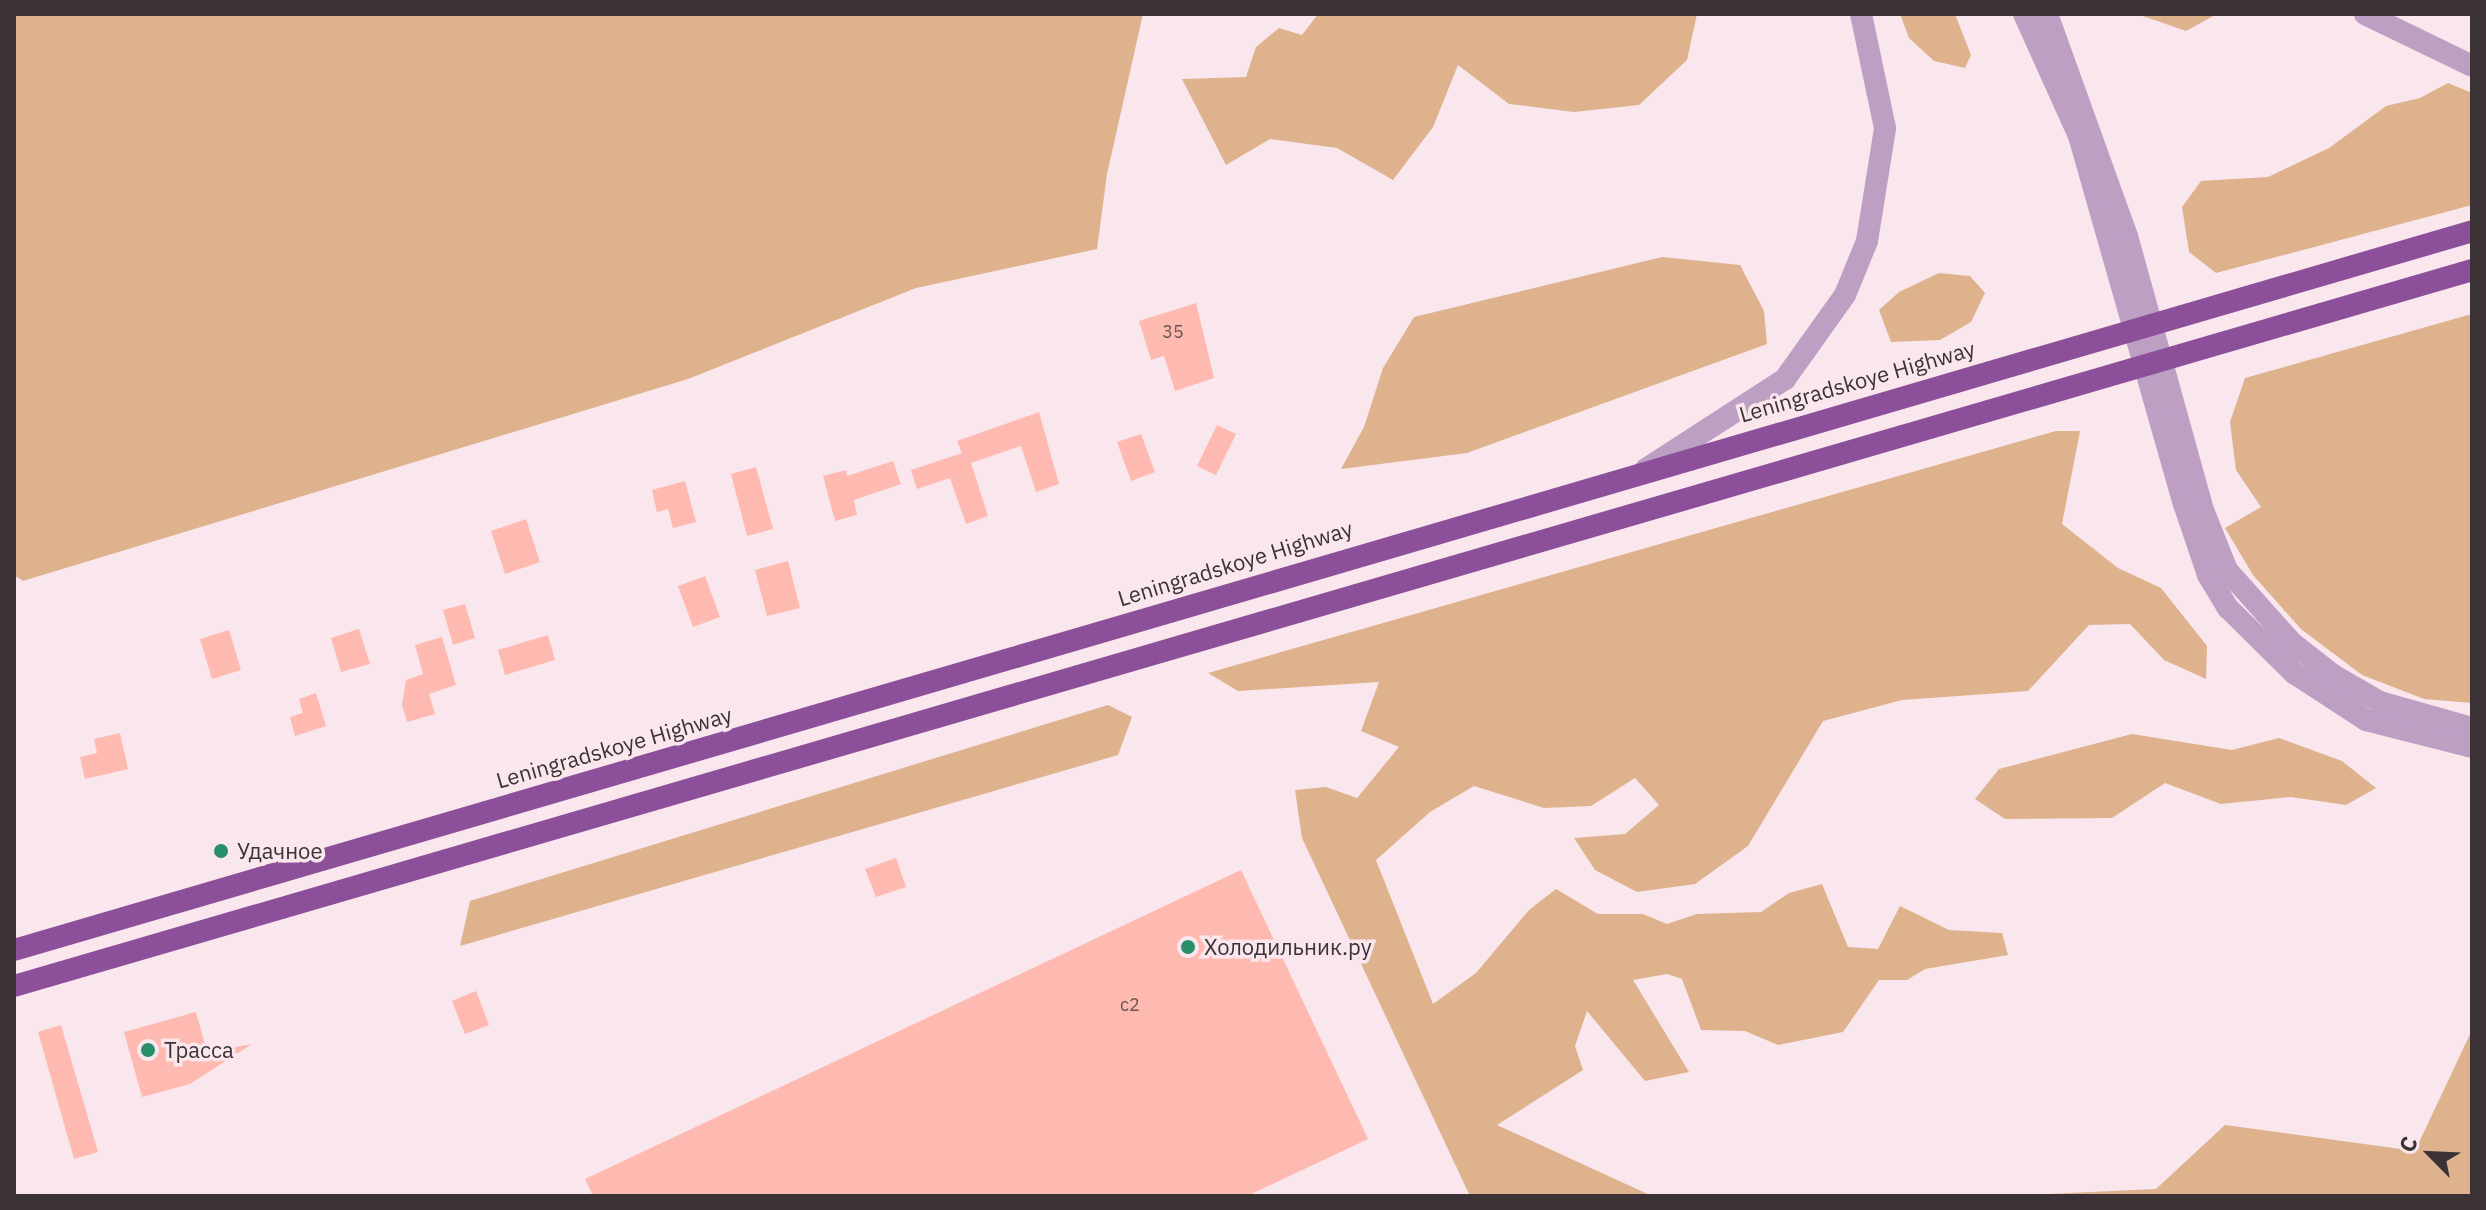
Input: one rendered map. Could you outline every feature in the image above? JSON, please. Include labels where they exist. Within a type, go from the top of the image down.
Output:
[{"type":"highway","name":"Leningradskoye Highway","points":[[14,950],[1645,470],[2472,231]]},
{"type":"highway","points":[[14,986],[2472,270]]},
{"type":"street","points":[[1645,470],[1785,379],[1845,295],[1867,241],[1885,128],[1861,14]]},
{"type":"street","points":[[2024,14],[2079,136],[2118,238]]},
{"type":"street","points":[[2047,14],[2118,238],[2193,507],[2208,575],[2261,646],[2366,720],[2472,747]]},
{"type":"street","points":[[2365,14],[2472,66]]},
{"type":"street","points":[[2193,507],[2227,570],[2292,643],[2380,702],[2472,728]]},
{"type":"shaded area","points":[[14,14],[1143,14],[1107,174],[1097,249],[916,288],[688,379],[23,581],[14,575]]},
{"type":"shaded area","points":[[1318,14],[1697,14],[1687,60],[1639,105],[1574,112],[1509,104],[1458,65],[1433,127],[1393,180],[1337,148],[1270,139],[1226,165],[1182,79],[1246,77],[1256,47],[1279,28],[1302,35]]},
{"type":"shaded area","points":[[1900,14],[1955,14],[1971,55],[1965,68],[1934,61],[1909,38]]},
{"type":"shaded area","points":[[2137,14],[2214,14],[2215,15],[2186,31]]},
{"type":"shaded area","points":[[2448,83],[2472,93],[2472,205],[2216,273],[2189,252],[2182,207],[2201,181],[2268,177],[2329,148],[2386,106],[2420,98]]},
{"type":"shaded area","points":[[1662,257],[1740,265],[1764,311],[1767,344],[1467,453],[1341,469],[1364,427],[1383,368],[1414,317]]},
{"type":"shaded area","points":[[1939,273],[1970,276],[1985,293],[1971,322],[1940,340],[1891,342],[1879,310],[1899,292]]},
{"type":"shaded area","points":[[2472,314],[2472,703],[2424,699],[2362,675],[2301,629],[2253,575],[2225,528],[2261,507],[2236,470],[2230,422],[2245,378]]},
{"type":"shaded area","points":[[2056,431],[2080,431],[2062,524],[2118,568],[2161,588],[2207,646],[2206,679],[2164,660],[2130,624],[2089,625],[2028,691],[1902,700],[1823,721],[1748,846],[1695,884],[1637,892],[1595,870],[1574,838],[1625,834],[1659,805],[1635,778],[1591,806],[1544,808],[1474,786],[1430,812],[1376,860],[1433,1004],[1476,973],[1529,910],[1556,889],[1598,914],[1643,914],[1667,924],[1697,914],[1761,912],[1789,893],[1822,884],[1848,947],[1878,949],[1900,906],[1949,930],[2002,933],[2008,955],[1925,969],[1907,980],[1879,980],[1843,1032],[1778,1045],[1745,1031],[1701,1030],[1682,979],[1667,974],[1633,980],[1689,1072],[1645,1081],[1587,1011],[1575,1046],[1583,1070],[1497,1125],[1652,1196],[1470,1196],[1302,838],[1295,790],[1326,787],[1357,798],[1399,747],[1361,731],[1379,682],[1238,691],[1208,673]]},
{"type":"shaded area","points":[[1108,705],[1132,717],[1118,755],[460,946],[470,901]]},
{"type":"shaded area","points":[[2132,734],[2232,750],[2279,738],[2342,761],[2376,788],[2346,805],[2291,797],[2221,804],[2165,783],[2112,818],[2005,819],[1975,799],[1999,769]]},
{"type":"shaded area","points":[[2472,1030],[2472,1196],[2002,1196],[2156,1189],[2225,1125],[2415,1151]]},
{"type":"building","points":[[1196,303],[1214,378],[1175,391],[1164,356],[1151,360],[1139,321]]},
{"type":"building","points":[[1039,412],[1059,484],[1036,492],[1021,446],[971,463],[988,516],[966,524],[950,478],[917,489],[911,470],[962,453],[957,441]]},
{"type":"building","points":[[1217,425],[1236,434],[1216,475],[1197,466]]},
{"type":"building","points":[[1141,434],[1155,472],[1131,481],[1117,442]]},
{"type":"building","points":[[893,461],[901,484],[854,500],[857,515],[835,521],[823,476],[846,470],[847,476]]},
{"type":"building","points":[[756,467],[773,529],[747,536],[731,474]]},
{"type":"building","points":[[685,481],[696,522],[673,528],[668,509],[657,512],[652,490]]},
{"type":"building","points":[[526,519],[540,562],[505,574],[491,531]]},
{"type":"building","points":[[788,561],[800,608],[767,616],[755,570]]},
{"type":"building","points":[[705,576],[720,617],[693,627],[678,586]]},
{"type":"building","points":[[465,604],[475,638],[453,645],[443,610]]},
{"type":"building","points":[[359,629],[370,664],[341,672],[331,638]]},
{"type":"building","points":[[229,630],[241,670],[212,679],[200,639]]},
{"type":"building","points":[[548,635],[555,660],[505,675],[498,650]]},
{"type":"building","points":[[442,637],[456,685],[429,694],[435,714],[407,722],[402,705],[406,680],[423,674],[415,645]]},
{"type":"building","points":[[316,693],[326,726],[295,736],[290,717],[303,713],[299,699]]},
{"type":"building","points":[[120,733],[128,769],[85,779],[80,757],[97,753],[94,739]]},
{"type":"building","points":[[896,858],[906,887],[876,897],[865,869]]},
{"type":"building","points":[[1241,870],[1368,1139],[1247,1196],[593,1196],[585,1179]]},
{"type":"building","points":[[476,991],[489,1025],[465,1034],[452,1001]]},
{"type":"building","points":[[196,1012],[207,1052],[252,1044],[190,1084],[142,1097],[124,1032]]},
{"type":"building","points":[[61,1025],[98,1152],[74,1159],[38,1032]]},
{"type":"place","name":"Удачное","points":[[221,851]]},
{"type":"place","name":"Холодильник.ру","points":[[1188,947]]},
{"type":"place","name":"Трасса","points":[[148,1050]]}]
